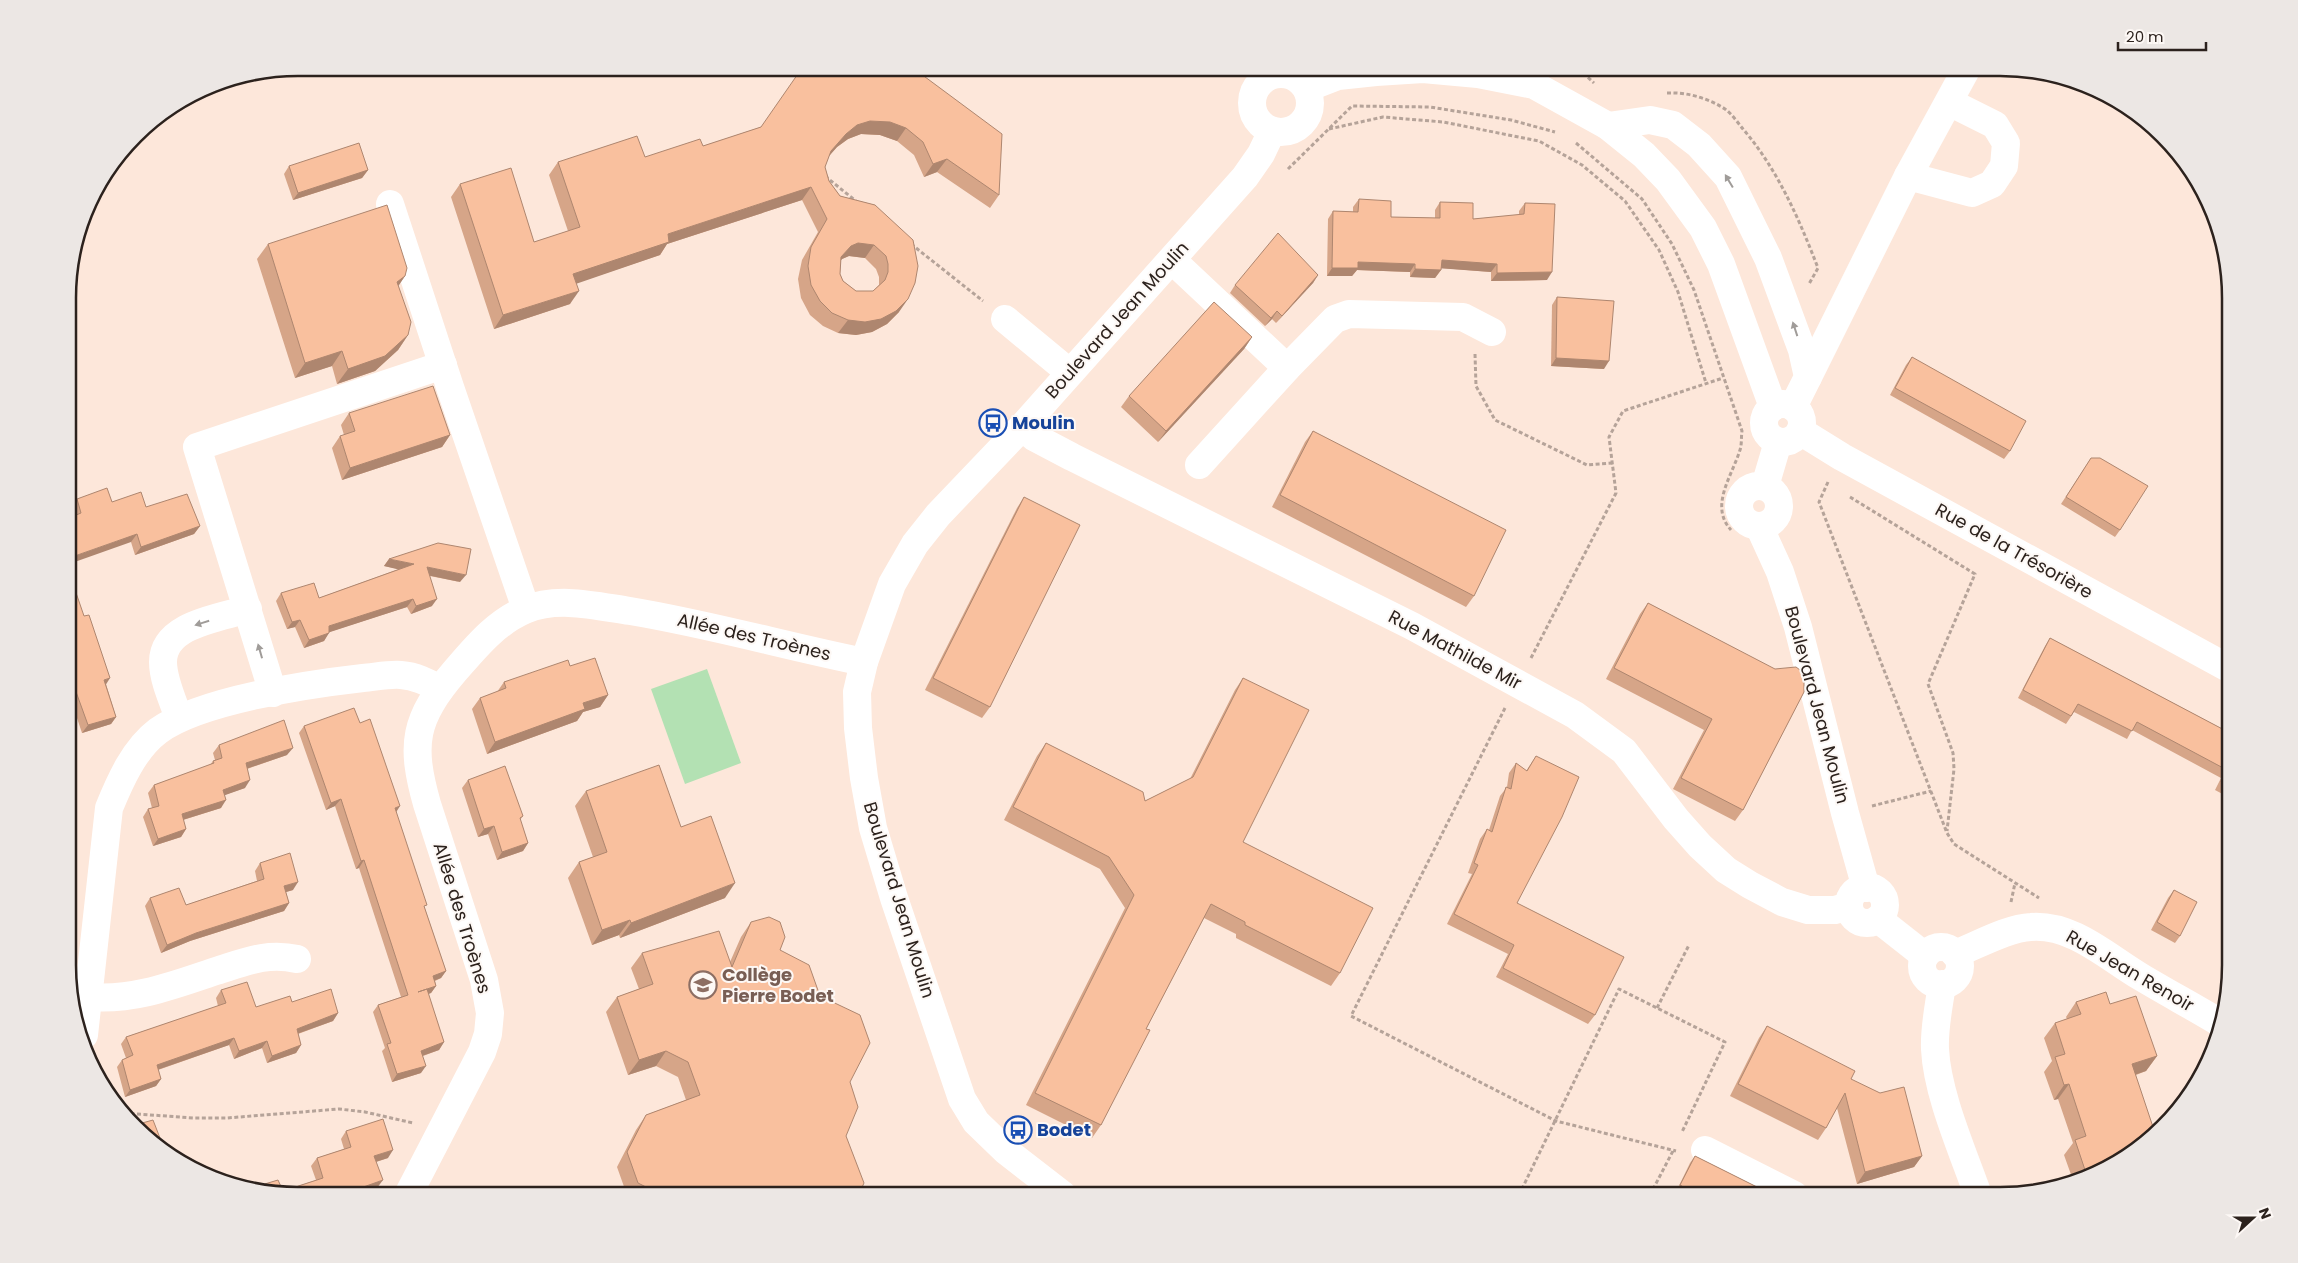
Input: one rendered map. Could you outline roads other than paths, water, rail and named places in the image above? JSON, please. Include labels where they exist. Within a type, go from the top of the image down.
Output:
[{"type":"street","points":[[1252,76],[1253,110],[1263,126],[1272,131],[1291,131],[1306,119],[1310,111],[1311,101],[1307,88],[1293,76]]},
{"type":"street","points":[[1307,88],[1338,76]]},
{"type":"street","points":[[1487,76],[1534,86],[1608,126],[1644,155],[1668,180],[1703,228],[1721,264],[1786,422]]},
{"type":"street","points":[[1786,422],[1908,176],[1962,76]]},
{"type":"street","points":[[1908,176],[1972,193],[1992,184],[2004,166],[2006,143],[1994,124],[1948,102]]},
{"type":"street","points":[[1608,126],[1650,120],[1673,125],[1699,145],[1728,177],[1768,258],[1802,350],[1808,377]]},
{"type":"street","name":"Boulevard Jean Moulin","points":[[1053,1187],[1006,1151],[976,1122],[962,1099],[952,1076],[873,828],[858,728],[857,692],[864,662],[892,584],[915,544],[969,481],[1022,427],[1069,372],[1245,177],[1261,154],[1272,131]]},
{"type":"street","points":[[390,204],[526,609]]},
{"type":"street","points":[[1172,260],[1287,368]]},
{"type":"street","points":[[1199,465],[1287,368],[1335,320],[1349,314],[1463,317],[1483,327]]},
{"type":"street","points":[[1005,319],[1069,372]]},
{"type":"street","points":[[273,693],[196,447],[443,365]]},
{"type":"street","name":"Boulevard Jean Moulin","points":[[1786,422],[1765,486],[1777,498],[1778,511],[1769,523],[1748,530],[1780,572],[1798,627],[1845,813],[1858,897]]},
{"type":"street","name":"Rue de la Trésorière","points":[[1786,422],[1842,457],[2222,665]]},
{"type":"street","name":"Rue Mathilde Mir","points":[[1022,427],[1034,437],[1072,457],[1412,626],[1574,715],[1624,751],[1676,819],[1726,870],[1782,902],[1808,910],[1835,910],[1858,897]]},
{"type":"street","name":"Allée des Troènes","points":[[413,1187],[482,1052],[488,1034],[490,1013],[484,980],[419,775],[417,742],[423,716],[440,689],[482,639],[501,622],[526,609],[549,603],[580,603],[679,619],[864,662]]},
{"type":"street","points":[[179,718],[164,670],[165,647],[181,630],[248,609]]},
{"type":"street","points":[[85,1026],[109,808],[121,778],[156,732],[179,718],[205,709],[273,693],[347,680],[400,674],[422,679],[440,689]]},
{"type":"street","points":[[1858,897],[1854,918],[1868,923],[1878,919],[1925,956]]},
{"type":"street","name":"Rue Jean Renoir","points":[[1956,954],[2004,934],[2030,927],[2056,928],[2079,938],[2215,1020]]},
{"type":"street","points":[[1943,947],[1956,954],[1960,965],[1957,976],[1948,983],[1935,984],[1925,977],[1922,963],[1925,956],[1934,948],[1943,947]]},
{"type":"street","points":[[89,997],[127,997],[161,989],[250,960],[271,956],[298,959]]},
{"type":"street","points":[[1942,984],[1936,1032],[1938,1070],[1946,1102],[1975,1187]]},
{"type":"street","points":[[1705,1150],[1778,1187]]},
{"type":"place","name":"Moulin","points":[[993,423]]},
{"type":"place","name":"Collège Pierre Bodet","points":[[703,985]]},
{"type":"place","name":"Bodet","points":[[1018,1130]]}]
